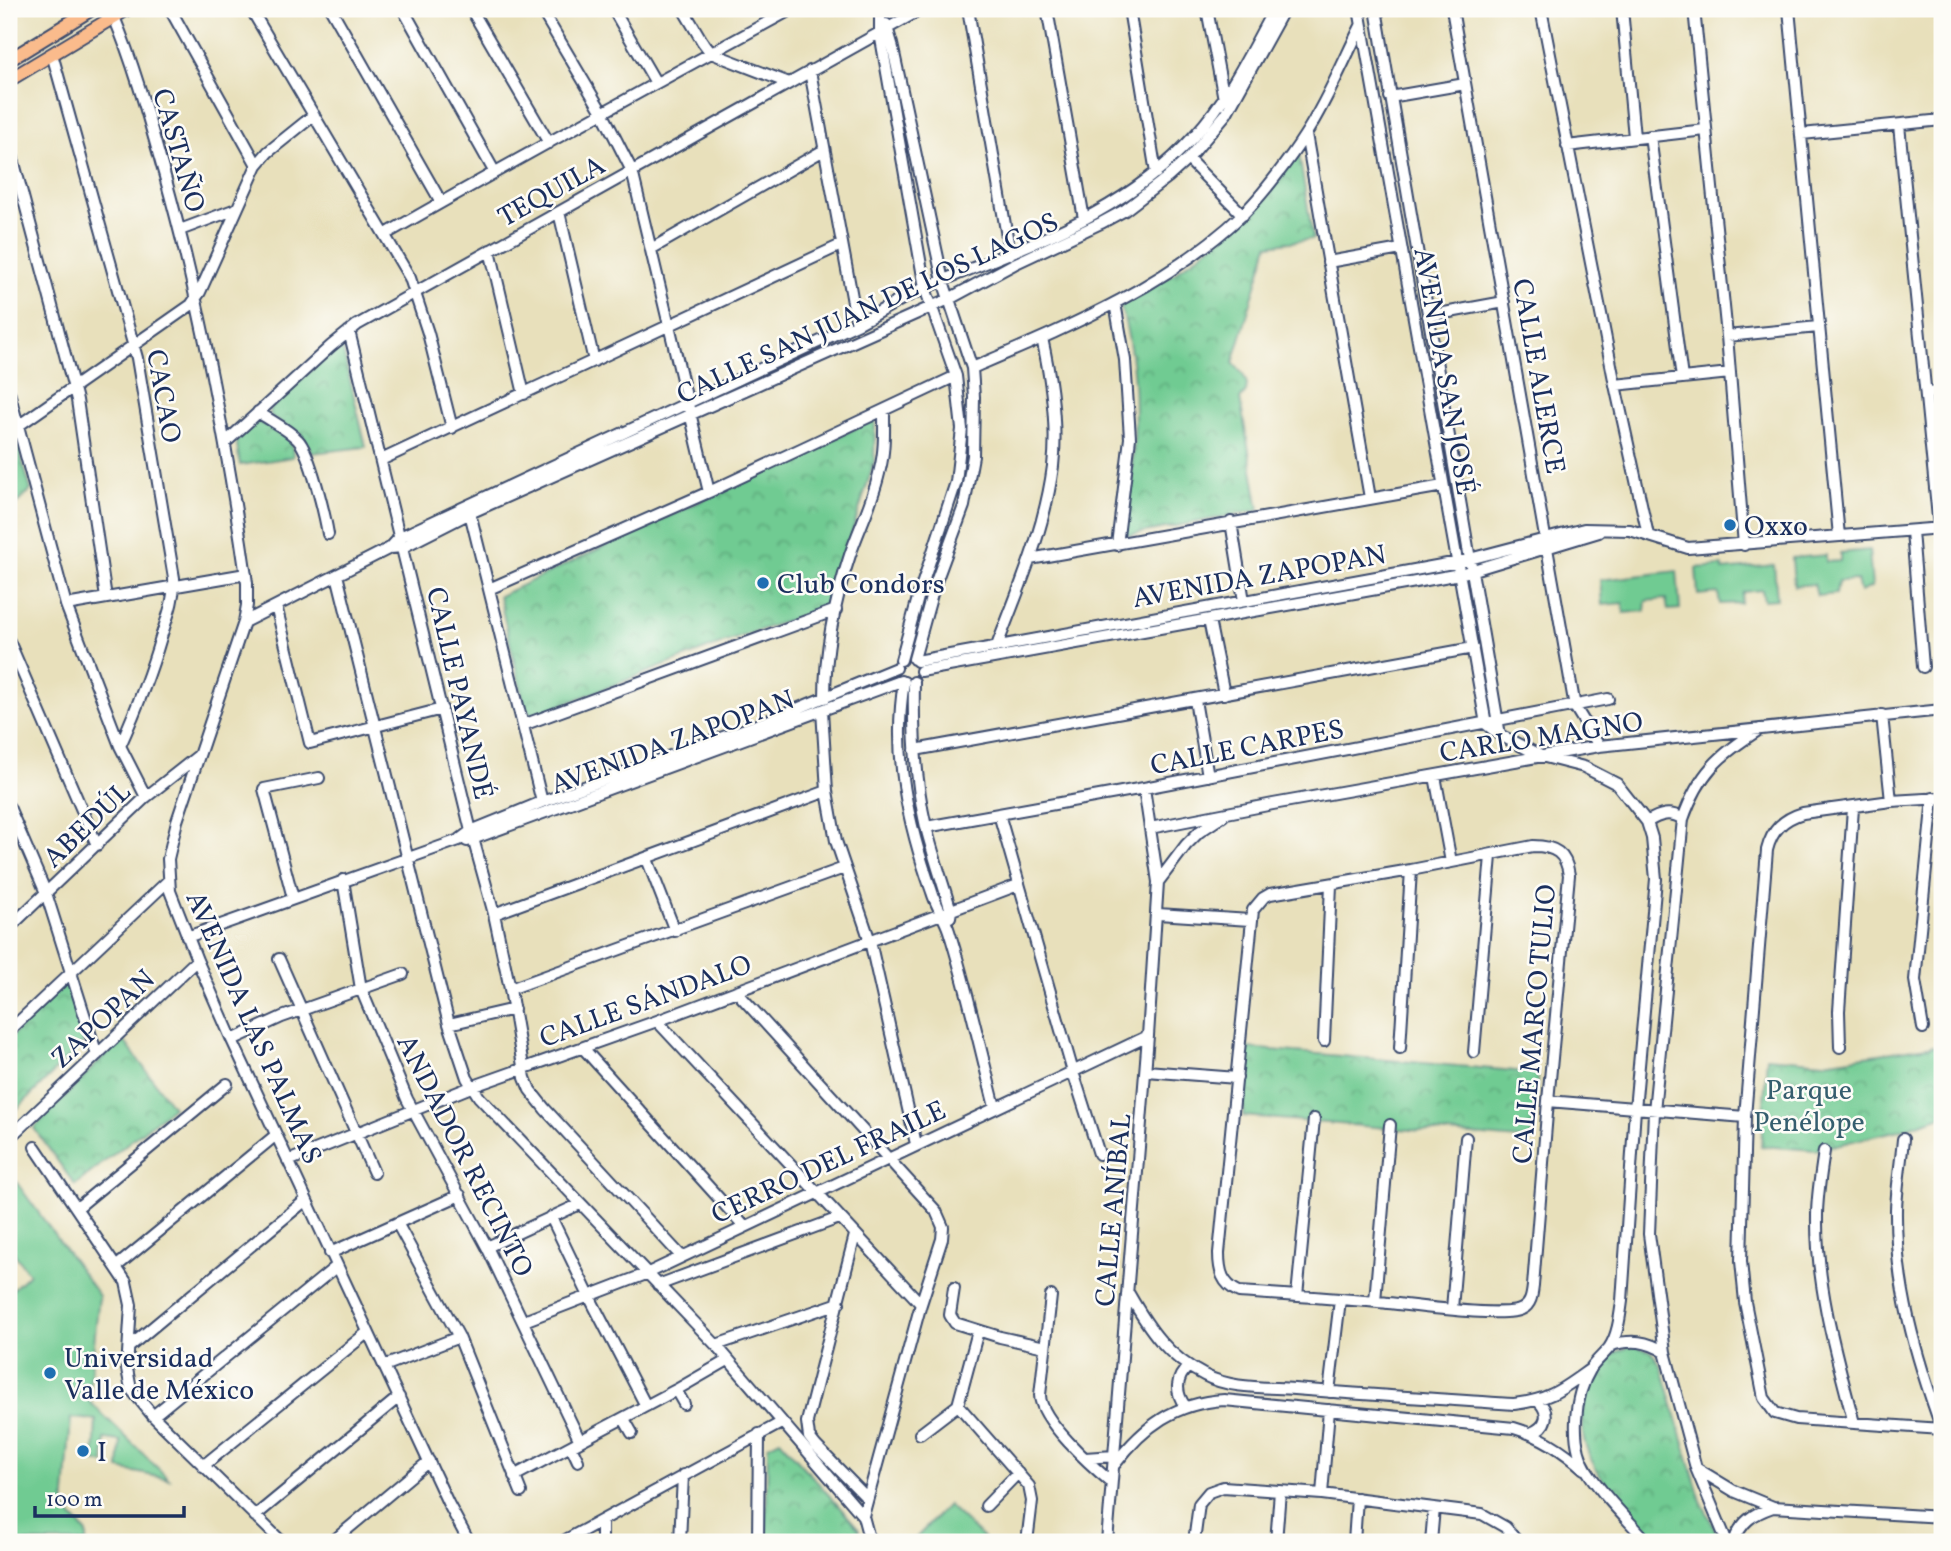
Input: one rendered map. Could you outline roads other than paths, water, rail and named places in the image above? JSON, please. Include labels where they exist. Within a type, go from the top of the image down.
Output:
[{"type":"main road","points":[[9,60],[92,9]]},
{"type":"main road","points":[[9,80],[127,9]]},
{"type":"street","points":[[170,9],[257,165]]},
{"type":"street","points":[[331,9],[441,202]]},
{"type":"street","points":[[403,9],[494,171]]},
{"type":"street","points":[[471,9],[549,143]]},
{"type":"street","points":[[541,9],[602,112],[632,170],[709,492]]},
{"type":"street","points":[[613,9],[656,83]]},
{"type":"street","points":[[683,9],[711,53],[789,83]]},
{"type":"street","points":[[386,234],[494,171],[792,9]]},
{"type":"street","name":"TEQUILA","points":[[226,442],[349,331],[922,9]]},
{"type":"street","points":[[968,9],[1010,254]]},
{"type":"street","points":[[1047,9],[1084,219]]},
{"type":"street","points":[[1129,9],[1156,173]]},
{"type":"street","points":[[1207,9],[1224,99]]},
{"type":"street","name":"CALLE SAN JUAN DE LOS LAGOS","points":[[401,542],[470,513],[688,410],[925,288],[1010,254],[1122,199],[1156,173],[1196,134],[1224,99],[1274,9]]},
{"type":"street","name":"CALLE SAN JUAN DE LOS LAGOS","points":[[244,622],[401,542],[688,410],[949,299],[1125,209],[1188,159],[1226,114],[1283,9]]},
{"type":"street","name":"AVENIDA SAN JOSÉ","points":[[1359,9],[1486,724]]},
{"type":"street","name":"AVENIDA SAN JOSÉ","points":[[1376,9],[1500,735]]},
{"type":"street","name":"CALLE ALERCE","points":[[1452,9],[1575,707],[1599,746]]},
{"type":"street","points":[[1541,9],[1615,385],[1648,535]]},
{"type":"street","points":[[1622,9],[1634,137]]},
{"type":"street","points":[[1694,9],[1727,336],[1744,545]]},
{"type":"street","points":[[1789,9],[1839,536]]},
{"type":"street","points":[[256,11],[314,115],[402,262],[416,293],[452,428]]},
{"type":"street","points":[[880,12],[943,281],[972,368],[973,456],[964,506],[934,587],[917,663],[920,675],[906,682]]},
{"type":"street","name":"CASTAÑO","points":[[114,17],[129,55],[197,298]]},
{"type":"street","points":[[972,368],[1115,303],[1173,271],[1243,215],[1306,134],[1361,26]]},
{"type":"street","points":[[884,31],[925,288],[956,376],[962,429],[956,482],[919,594],[897,675],[906,682],[926,827],[948,927],[995,1107]]},
{"type":"street","name":"CACAO","points":[[52,54],[133,344],[174,586],[173,599],[154,660],[120,746]]},
{"type":"street","points":[[810,71],[857,324]]},
{"type":"street","points":[[1390,97],[1465,84]]},
{"type":"street","points":[[18,426],[197,298],[257,165],[268,152],[314,115]]},
{"type":"street","points":[[1802,134],[1942,120]]},
{"type":"street","points":[[1899,125],[1940,528]]},
{"type":"street","points":[[1567,146],[1705,130]]},
{"type":"street","points":[[1306,134],[1370,498]]},
{"type":"street","points":[[1650,136],[1682,378]]},
{"type":"street","points":[[9,144],[74,387],[106,598]]},
{"type":"street","points":[[651,249],[824,150]]},
{"type":"street","points":[[1188,159],[1243,215]]},
{"type":"street","points":[[1387,167],[1401,164]]},
{"type":"street","points":[[180,230],[236,209]]},
{"type":"street","points":[[559,212],[594,361]]},
{"type":"street","points":[[381,460],[841,245]]},
{"type":"street","points":[[1328,262],[1401,249]]},
{"type":"street","points":[[490,250],[524,394]]},
{"type":"street","name":"AVENIDA LAS PALMAS","points":[[197,298],[226,442],[247,595],[244,622],[198,756],[167,859],[168,881],[187,937],[232,1040],[330,1253],[469,1542]]},
{"type":"street","points":[[1428,316],[1504,302]]},
{"type":"street","points":[[1115,303],[1125,360],[1130,438],[1117,545]]},
{"type":"street","points":[[1727,336],[1818,327]]},
{"type":"street","name":"CALLE PAYANDÉ","points":[[349,331],[472,835],[494,914],[523,1068],[530,1090],[681,1256]]},
{"type":"street","points":[[997,646],[1030,559],[1048,497],[1053,464],[1053,408],[1042,338]]},
{"type":"street","points":[[1615,385],[1730,373]]},
{"type":"street","points":[[489,589],[709,492],[956,376]]},
{"type":"street","points":[[9,392],[66,605],[120,746],[146,797]]},
{"type":"street","points":[[1926,393],[1942,392]]},
{"type":"street","points":[[825,698],[827,658],[836,611],[850,556],[881,468],[884,410]]},
{"type":"street","points":[[258,412],[298,440],[306,452],[323,506],[328,534]]},
{"type":"street","points":[[1929,429],[1942,428]]},
{"type":"street","points":[[1030,559],[1443,486]]},
{"type":"street","points":[[470,513],[542,802]]},
{"type":"street","points":[[1231,522],[1244,601]]},
{"type":"street","name":"AVENIDA ZAPOPAN","points":[[917,663],[1244,601],[1459,568],[1473,571],[1584,529],[1630,530],[1688,548],[1940,528]]},
{"type":"street","points":[[1912,531],[1923,667]]},
{"type":"street","name":"AVENIDA ZAPOPAN","points":[[472,835],[542,802],[688,751],[825,698],[899,664],[1209,620],[1459,568],[1471,559],[1547,543]]},
{"type":"street","points":[[66,605],[246,574]]},
{"type":"street","points":[[337,575],[449,1024],[471,1087],[716,1345],[863,1516],[870,1542]]},
{"type":"street","points":[[276,606],[310,743],[442,709]]},
{"type":"street","points":[[523,725],[836,611]]},
{"type":"street","points":[[1209,620],[1224,694]]},
{"type":"street","points":[[9,641],[97,845]]},
{"type":"street","points":[[915,750],[1473,648]]},
{"type":"street","points":[[906,682],[900,717],[906,805],[913,833],[946,912]]},
{"type":"street","name":"AVENIDA ZAPOPAN","points":[[187,937],[906,682]]},
{"type":"street","name":"CALLE CARPES","points":[[926,827],[1499,722],[1608,699]]},
{"type":"street","points":[[1195,700],[1208,776]]},
{"type":"street","points":[[822,710],[827,791],[836,841],[870,941],[916,1144]]},
{"type":"street","name":"CARLO MAGNO","points":[[1150,828],[1599,746],[1942,710]]},
{"type":"street","points":[[1882,715],[1891,802]]},
{"type":"street","points":[[1128,1293],[1154,1335],[1169,1353],[1207,1377],[1224,1382],[1514,1404],[1538,1401],[1563,1389],[1591,1368],[1611,1345],[1619,1323],[1622,1301],[1635,1109],[1656,879],[1652,838],[1647,822],[1617,784],[1584,767],[1541,755],[1500,735],[1486,724]]},
{"type":"street","points":[[1727,1542],[1696,1468],[1665,1352],[1649,1234],[1654,1111],[1683,820],[1692,794],[1709,769],[1729,749],[1760,729]]},
{"type":"street","name":"ABEDÚL","points":[[9,928],[146,797],[198,756]]},
{"type":"street","points":[[1435,776],[1451,862]]},
{"type":"street","points":[[293,898],[264,789],[319,778]]},
{"type":"street","name":"CALLE ANÍBAL","points":[[1107,1542],[1158,914],[1158,882],[1144,788]]},
{"type":"street","points":[[494,914],[827,791]]},
{"type":"street","points":[[1903,1139],[1896,1207],[1898,1259],[1906,1315],[1920,1369],[1942,1429],[1784,1417],[1774,1413],[1767,1405],[1760,1383],[1747,1315],[1741,1261],[1745,1117],[1767,850],[1770,838],[1779,825],[1791,817],[1803,813],[1938,798],[1915,980],[1923,1028]]},
{"type":"street","points":[[9,807],[46,893],[97,1055]]},
{"type":"street","points":[[1840,1047],[1839,1011],[1853,808]]},
{"type":"street","points":[[1158,882],[1199,832],[1229,812]]},
{"type":"street","points":[[1647,822],[1666,813],[1683,820]]},
{"type":"street","points":[[999,814],[1099,1154]]},
{"type":"street","name":"CALLE MARCO TULIO","points":[[1251,915],[1269,894],[1491,856],[1533,846],[1547,846],[1564,855],[1568,866],[1569,891],[1531,1299],[1523,1309],[1505,1314],[1452,1309]]},
{"type":"street","points":[[1474,1052],[1491,856]]},
{"type":"street","points":[[647,859],[675,930]]},
{"type":"street","points":[[510,989],[844,868]]},
{"type":"street","points":[[1400,1048],[1411,870]]},
{"type":"street","name":"ANDADOR RECINTO","points":[[343,880],[361,989],[412,1111],[460,1195],[524,1321],[575,1443],[578,1461]]},
{"type":"street","points":[[9,1031],[168,881]]},
{"type":"street","name":"CALLE SÁNDALO","points":[[288,1161],[471,1087],[657,1021],[1018,885]]},
{"type":"street","points":[[1324,1041],[1331,885]]},
{"type":"street","points":[[1158,914],[1251,915],[1219,1253],[1219,1265],[1225,1283],[1239,1292],[1452,1309],[1466,1139]]},
{"type":"street","points":[[279,959],[374,1173]]},
{"type":"street","name":"ZAPOPAN","points":[[9,1138],[197,960]]},
{"type":"street","points":[[232,1040],[300,1011],[403,974]]},
{"type":"street","points":[[736,991],[889,1157],[936,1211],[943,1227],[942,1239],[921,1304],[863,1516]]},
{"type":"street","points":[[449,1024],[514,1009]]},
{"type":"street","points":[[657,1021],[921,1304]]},
{"type":"street","name":"CERRO DEL FRAILE","points":[[524,1321],[590,1298],[646,1274],[1149,1036]]},
{"type":"street","points":[[583,1048],[744,1226]]},
{"type":"street","points":[[1146,1071],[1237,1078]]},
{"type":"street","points":[[77,1208],[227,1084]]},
{"type":"street","points":[[1548,1101],[1745,1117]]},
{"type":"street","points":[[1297,1296],[1314,1119]]},
{"type":"street","points":[[1375,1301],[1390,1125]]},
{"type":"street","points":[[117,1266],[276,1135]]},
{"type":"street","points":[[35,1147],[117,1266],[130,1293],[128,1381],[131,1389],[153,1416],[282,1542]]},
{"type":"street","points":[[1824,1151],[1817,1215],[1820,1260],[1830,1328],[1854,1423]]},
{"type":"street","points":[[330,1253],[460,1195]]},
{"type":"street","points":[[129,1347],[306,1200]]},
{"type":"street","points":[[487,1247],[580,1204]]},
{"type":"street","points":[[551,1217],[646,1406]]},
{"type":"street","points":[[657,1285],[839,1217]]},
{"type":"street","points":[[397,1223],[458,1338],[521,1492]]},
{"type":"street","points":[[855,1235],[807,1422],[809,1437],[816,1446],[867,1498]]},
{"type":"street","points":[[153,1416],[337,1266]]},
{"type":"street","points":[[954,1288],[951,1320],[955,1323],[1045,1347]]},
{"type":"street","points":[[1051,1296],[1040,1395],[1042,1410],[1085,1458],[1111,1482]]},
{"type":"street","points":[[1329,1392],[1340,1300]]},
{"type":"street","points":[[716,1345],[839,1303]]},
{"type":"street","points":[[920,1434],[958,1405],[978,1331]]},
{"type":"street","points":[[203,1466],[368,1332]]},
{"type":"street","points":[[384,1366],[458,1338]]},
{"type":"street","points":[[1611,1345],[1639,1341],[1665,1352]]},
{"type":"street","points":[[514,1476],[624,1419],[728,1360]]},
{"type":"street","points":[[1185,1406],[1179,1395],[1178,1385],[1181,1375],[1189,1366]]},
{"type":"street","points":[[1586,1471],[1578,1445],[1576,1418],[1580,1393],[1591,1368]]},
{"type":"street","points":[[676,1390],[684,1404]]},
{"type":"street","points":[[256,1516],[399,1397]]},
{"type":"street","points":[[1085,1458],[1114,1461],[1143,1433],[1185,1406],[1224,1400],[1496,1425],[1531,1433],[1560,1448],[1586,1471],[1648,1542]]},
{"type":"street","points":[[1531,1433],[1540,1429],[1546,1419],[1545,1409],[1538,1401]]},
{"type":"street","points":[[958,1405],[1026,1482],[1032,1496],[1027,1542]]},
{"type":"street","points":[[1322,1494],[1329,1410]]},
{"type":"street","points":[[624,1419],[632,1433]]},
{"type":"street","points":[[562,1542],[781,1423]]},
{"type":"street","points":[[758,1542],[759,1434]]},
{"type":"street","points":[[332,1542],[429,1461]]},
{"type":"street","points":[[1696,1468],[1734,1491],[1773,1507],[1942,1517]]},
{"type":"street","points":[[986,1506],[1018,1473]]},
{"type":"street","points":[[680,1542],[683,1475]]},
{"type":"street","points":[[1194,1542],[1196,1511],[1203,1497],[1223,1486],[1322,1494],[1470,1512],[1491,1517],[1520,1542]]},
{"type":"street","points":[[1276,1542],[1280,1490]]},
{"type":"street","points":[[1354,1542],[1357,1498]]},
{"type":"street","points":[[1734,1542],[1738,1531],[1749,1518],[1773,1507]]},
{"type":"street","points":[[1431,1542],[1434,1508]]},
{"type":"street","points":[[602,1521],[602,1542]]},
{"type":"place","name":"Oxxo","points":[[1730,525]]},
{"type":"place","name":"Club Condors","points":[[763,583]]},
{"type":"place","name":"Universidad Valle de México","points":[[50,1373]]},
{"type":"place","name":"I","points":[[83,1451]]},
{"type":"park label","name":"Parque Penélope","points":[[1809,1105]]}]
